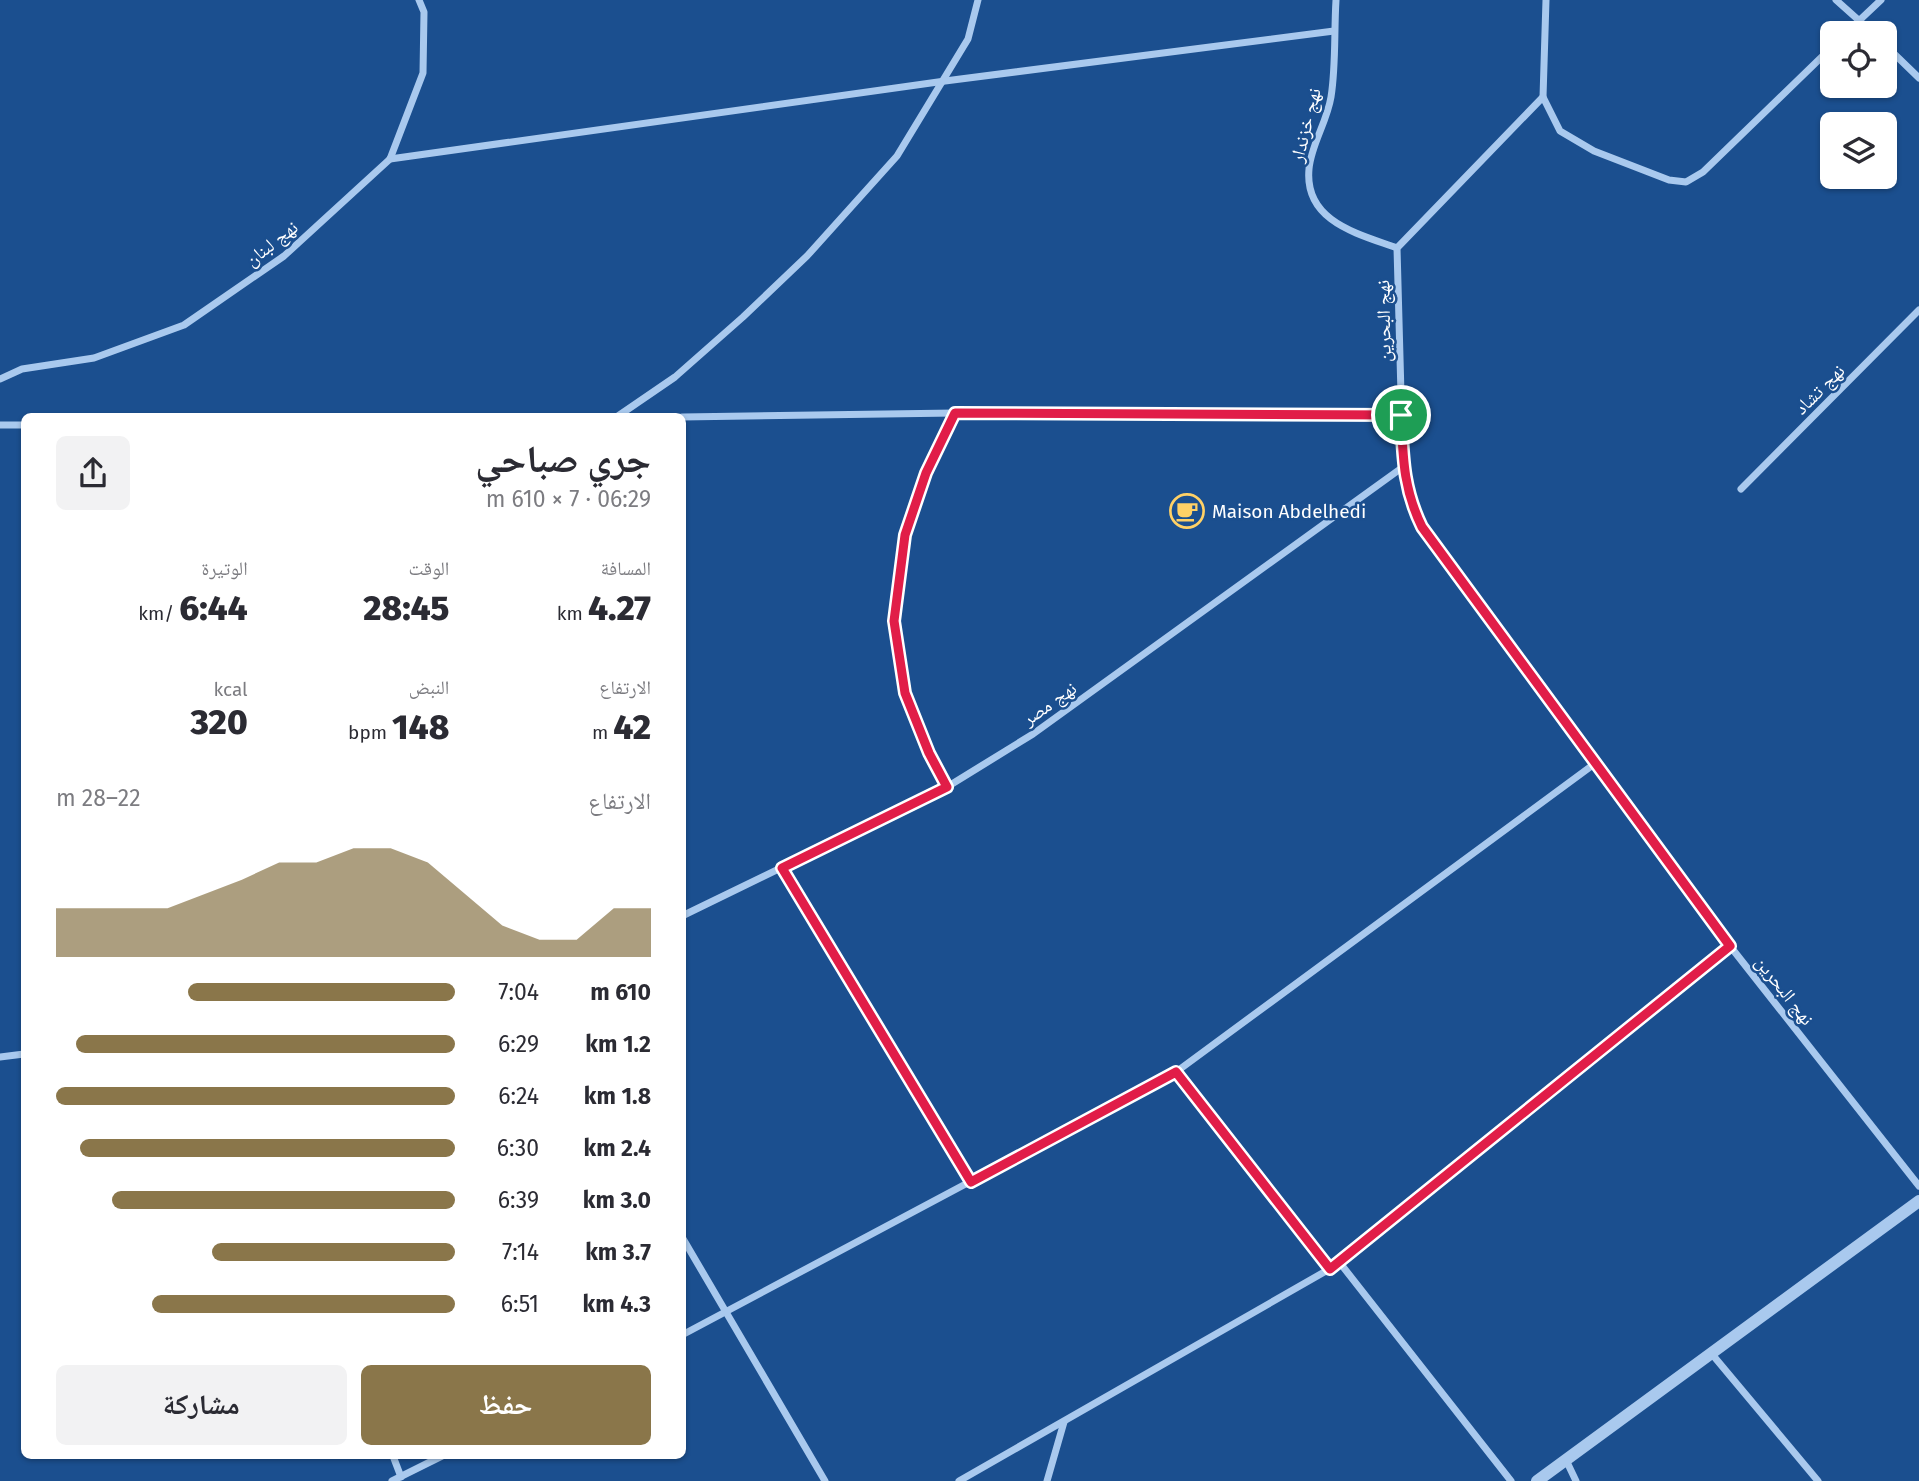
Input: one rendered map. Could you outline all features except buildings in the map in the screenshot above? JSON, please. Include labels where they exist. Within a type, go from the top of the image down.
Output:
[{"type":"street","name":"نهج لبنان","points":[[0,379],[22,369],[94,358],[184,325],[284,256],[390,159],[423,73],[424,12],[419,0]]},
{"type":"street","points":[[622,413],[675,377],[743,317],[807,256],[897,156],[945,81],[968,38],[978,0]]},
{"type":"street","name":"نهج خزندار","points":[[1336,0],[1331,97],[1309,169],[1311,189],[1322,214],[1348,231],[1397,248]]},
{"type":"street","points":[[1546,0],[1543,97],[1560,131],[1594,151],[1658,176],[1686,182],[1703,172],[1820,59]]},
{"type":"street","points":[[1836,0],[1859,20],[1881,0]]},
{"type":"street","points":[[390,159],[945,81],[1334,31]]},
{"type":"street","points":[[1897,57],[1919,78]]},
{"type":"street","points":[[1397,248],[1543,97]]},
{"type":"street","name":"نهج البحرين","points":[[1397,248],[1404,467],[1410,503],[1422,527],[1730,946],[1919,1186]]},
{"type":"street","name":"نهج تشاد","points":[[1741,489],[1919,310]]},
{"type":"street","points":[[947,787],[929,753],[905,693],[894,621],[905,535],[926,473],[955,413]]},
{"type":"street","points":[[686,416],[955,413],[1401,415]]},
{"type":"street","points":[[0,425],[21,425]]},
{"type":"street","name":"نهج مصر","points":[[686,914],[947,787],[1044,727],[1404,467]]},
{"type":"street","points":[[686,1333],[1176,1072],[1597,762]]},
{"type":"street","points":[[782,868],[971,1182]]},
{"type":"street","points":[[959,1481],[1340,1263],[1730,946]]},
{"type":"street","points":[[0,1057],[21,1054]]},
{"type":"street","points":[[1176,1072],[1330,1269]]},
{"type":"street","points":[[1537,1481],[1919,1201]]},
{"type":"street","points":[[686,1244],[825,1481]]},
{"type":"street","points":[[1340,1263],[1511,1481]]},
{"type":"street","points":[[1711,1353],[1818,1481]]},
{"type":"street","points":[[1047,1481],[1064,1422]]},
{"type":"street","points":[[394,1459],[401,1477]]},
{"type":"street","points":[[393,1481],[436,1459]]},
{"type":"street","points":[[1566,1460],[1576,1481]]},
{"type":"place","name":"Maison Abdelhedi","points":[[1187,511]]},
{"type":"route","points":[[955,413],[1401,415],[1404,467],[1410,503],[1422,527],[1730,946],[1330,1269],[1176,1072],[971,1182],[782,868],[947,787],[929,753],[905,693],[894,621],[905,535],[926,473],[955,413]]}]
